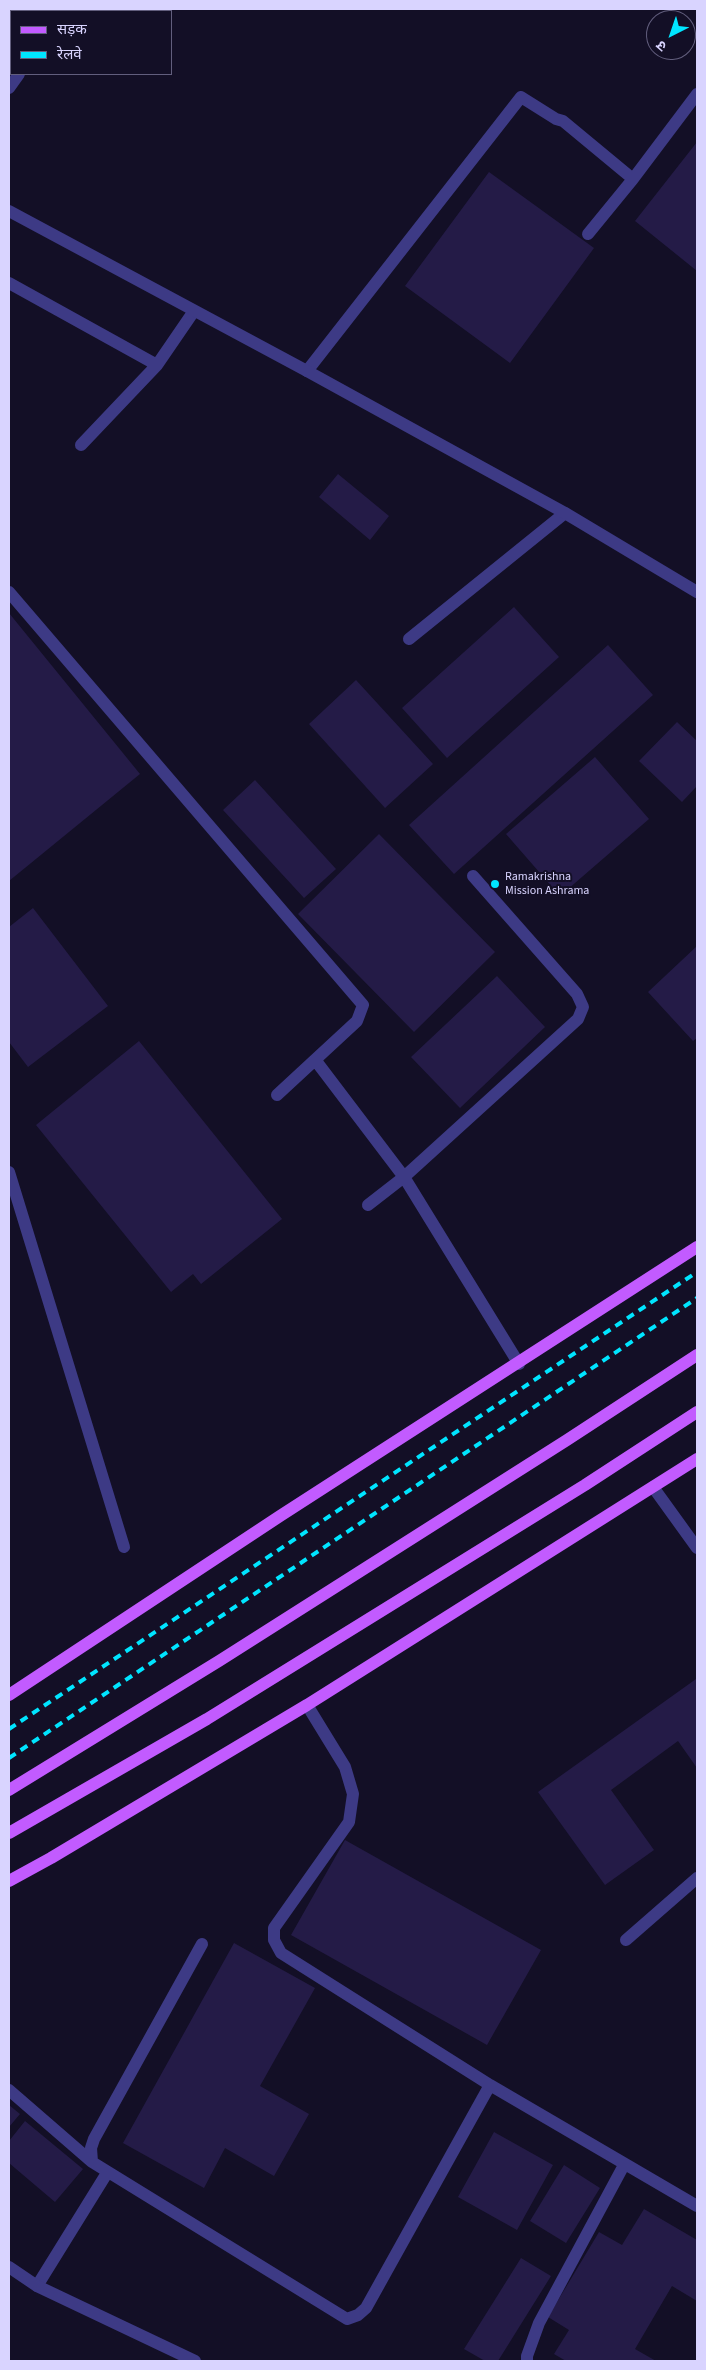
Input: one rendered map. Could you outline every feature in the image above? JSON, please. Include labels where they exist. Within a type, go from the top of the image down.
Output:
[{"type":"main road","points":[[9,1695],[280,1516],[519,1364],[697,1247]]},
{"type":"main road","points":[[9,1790],[235,1651],[567,1440],[697,1354]]},
{"type":"main road","points":[[9,1833],[207,1719],[585,1485],[697,1412]]},
{"type":"main road","points":[[9,1881],[51,1858],[307,1704],[697,1459]]},
{"type":"street","points":[[9,88],[18,75]]},
{"type":"street","points":[[588,234],[633,179],[697,94]]},
{"type":"street","points":[[307,371],[521,97],[556,119],[563,121],[633,179]]},
{"type":"street","points":[[9,211],[307,371],[565,513],[697,592]]},
{"type":"street","points":[[9,283],[157,365]]},
{"type":"street","points":[[81,445],[157,365],[194,311]]},
{"type":"street","points":[[409,639],[565,513]]},
{"type":"street","points":[[9,592],[363,1005],[357,1021],[278,1095]]},
{"type":"street","points":[[368,1205],[404,1177],[578,1019],[583,1007],[577,994],[473,876]]},
{"type":"street","points":[[316,1061],[404,1177],[519,1364]]},
{"type":"street","points":[[9,1172],[124,1547]]},
{"type":"street","points":[[653,1487],[697,1548]]},
{"type":"street","points":[[307,1704],[345,1766],[353,1794],[348,1822],[274,1928],[274,1940],[281,1953],[490,2085],[697,2206]]},
{"type":"street","points":[[626,1940],[697,1878]]},
{"type":"street","points":[[92,2162],[91,2148],[94,2139],[202,1944]]},
{"type":"street","points":[[9,2090],[92,2162],[347,2318],[358,2315],[366,2308],[490,2085]]},
{"type":"street","points":[[530,2360],[538,2323],[624,2165]]},
{"type":"street","points":[[37,2286],[107,2172]]},
{"type":"street","points":[[9,2267],[37,2286],[195,2361]]},
{"type":"building","points":[[697,142],[697,271],[635,221]]},
{"type":"building","points":[[489,172],[594,248],[510,363],[405,286]]},
{"type":"building","points":[[338,474],[389,516],[370,540],[319,497]]},
{"type":"building","points":[[514,607],[559,657],[447,758],[402,708]]},
{"type":"building","points":[[9,613],[140,774],[9,881]]},
{"type":"building","points":[[608,645],[653,695],[454,874],[409,825]]},
{"type":"building","points":[[356,680],[433,764],[385,808],[309,724]]},
{"type":"building","points":[[677,722],[697,741],[697,786],[682,802],[639,761]]},
{"type":"building","points":[[595,757],[649,819],[560,896],[506,834]]},
{"type":"building","points":[[255,780],[336,869],[304,898],[223,810]]},
{"type":"building","points":[[379,834],[495,952],[414,1032],[298,914]]},
{"type":"building","points":[[33,908],[108,1006],[28,1067],[9,1042],[9,927]]},
{"type":"building","points":[[697,946],[697,1038],[693,1041],[648,992]]},
{"type":"building","points":[[497,976],[545,1027],[460,1108],[411,1057]]},
{"type":"building","points":[[139,1041],[282,1219],[201,1284],[193,1274],[171,1292],[36,1125]]},
{"type":"building","points":[[696,1679],[697,1768],[678,1741],[611,1790],[654,1850],[605,1885],[538,1792]]},
{"type":"building","points":[[345,1840],[541,1950],[487,2045],[291,1935]]},
{"type":"building","points":[[234,1943],[315,1988],[260,2086],[309,2114],[274,2176],[225,2148],[204,2188],[123,2143]]},
{"type":"building","points":[[9,2105],[20,2114],[9,2127]]},
{"type":"building","points":[[25,2121],[83,2169],[55,2202],[9,2163],[9,2141]]},
{"type":"building","points":[[494,2132],[553,2165],[517,2230],[458,2197]]},
{"type":"building","points":[[564,2165],[600,2188],[566,2243],[530,2221]]},
{"type":"building","points":[[644,2209],[697,2240],[697,2301],[672,2286],[635,2349],[656,2361],[566,2361],[554,2354],[569,2330],[548,2317],[599,2232],[622,2245]]},
{"type":"building","points":[[521,2258],[551,2276],[498,2361],[485,2361],[464,2349]]},
{"type":"railway","points":[[9,1729],[697,1272]]},
{"type":"railway","points":[[9,1758],[697,1298]]},
{"type":"place","name":"Ramakrishna Mission Ashrama","points":[[495,884]]}]
